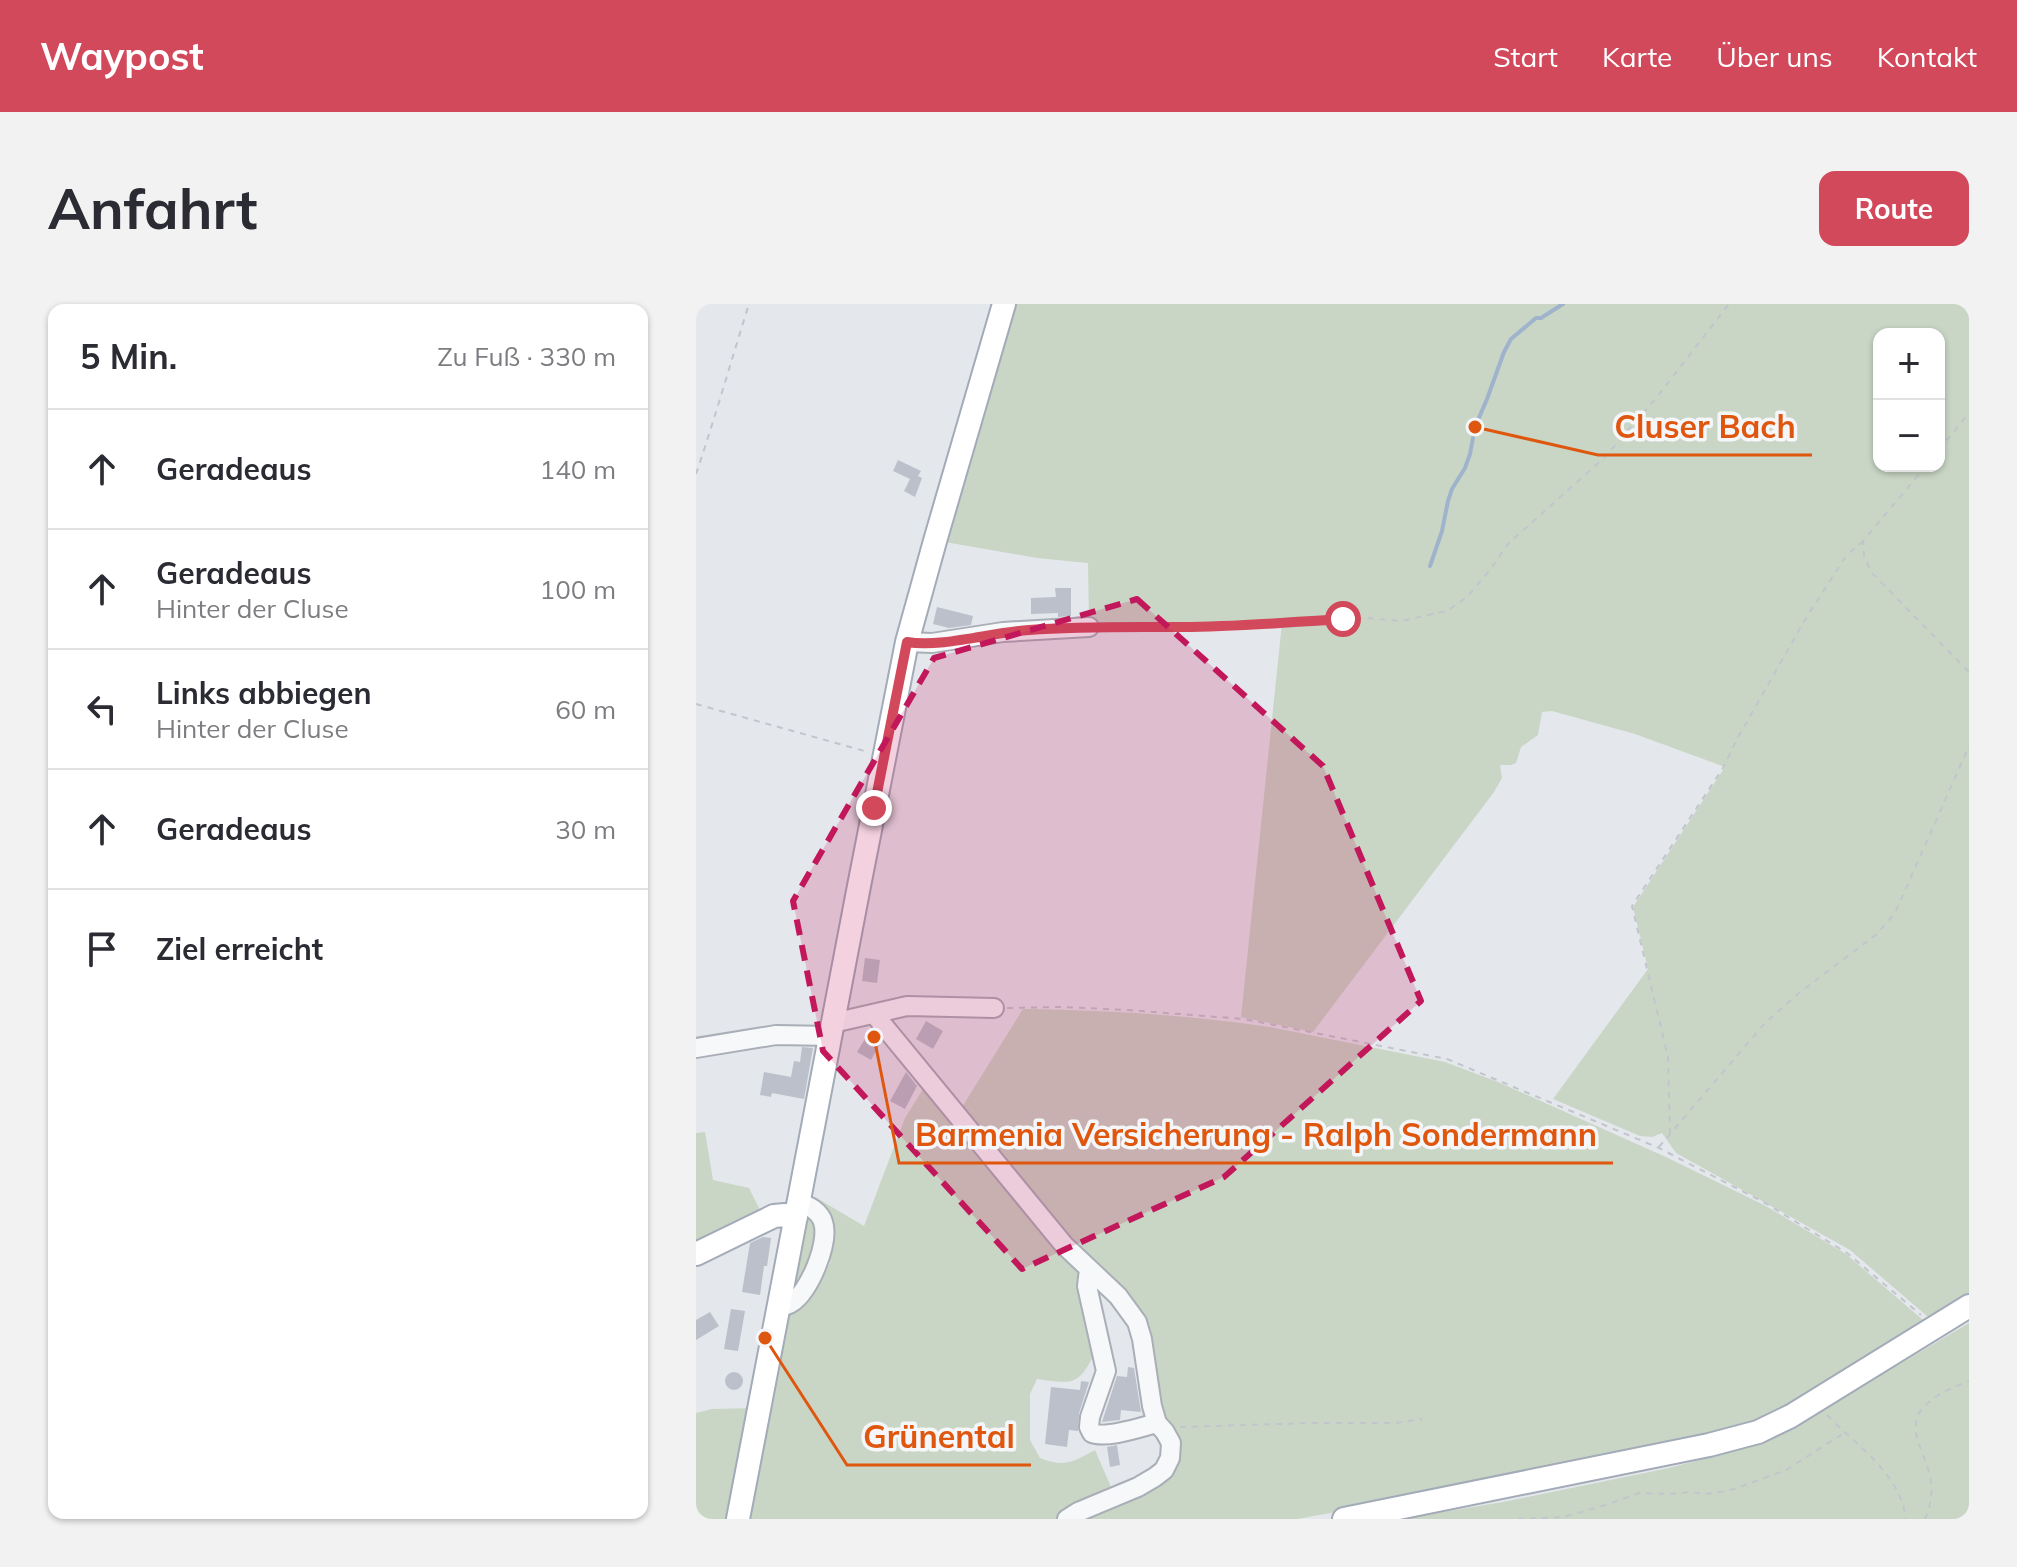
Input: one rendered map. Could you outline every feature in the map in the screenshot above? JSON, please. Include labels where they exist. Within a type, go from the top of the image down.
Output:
[{"type":"main road","points":[[738,1519],[907,642],[1004,304]]},
{"type":"main road","points":[[696,1254],[774,1216],[798,1210]]},
{"type":"main road","points":[[1344,1519],[1686,1450],[1758,1432],[1828,1395],[1969,1306]]},
{"type":"street","points":[[907,642],[932,643],[1003,632],[1089,627]]},
{"type":"street","points":[[696,1048],[832,1030],[874,1014],[907,1006],[994,1008]]},
{"type":"street","points":[[874,1014],[1045,1223],[1118,1296],[1137,1322],[1152,1406],[1171,1443],[1170,1458],[1164,1470],[1138,1487],[1095,1503],[1067,1519]]},
{"type":"street","points":[[779,1307],[793,1302],[814,1274],[824,1235],[823,1222],[816,1212],[807,1204],[798,1210]]},
{"type":"street","points":[[1089,1269],[1087,1286],[1106,1371],[1089,1427],[1092,1433],[1099,1436],[1160,1426]]},
{"type":"path","points":[[696,474],[749,304]]},
{"type":"path","points":[[1089,627],[1214,626],[1367,618],[1401,621],[1447,611],[1467,597],[1508,544],[1605,457],[1657,397],[1729,304]]},
{"type":"path","points":[[1945,443],[1969,413]]},
{"type":"path","points":[[1670,1134],[1668,1057],[1632,906],[1723,768],[1814,606],[1846,556],[1863,541],[1921,472]]},
{"type":"path","points":[[1863,541],[1864,556],[1871,572],[1969,672]]},
{"type":"path","points":[[696,704],[884,756]]},
{"type":"path","points":[[1659,1148],[1765,1023],[1877,934],[1895,913],[1969,746]]},
{"type":"path","points":[[1024,1007],[1128,1010],[1244,1019],[1447,1059],[1659,1148],[1765,1203],[1847,1253],[1916,1311]]},
{"type":"path","points":[[1925,1519],[1930,1508],[1930,1474],[1916,1437],[1916,1419],[1930,1400],[1969,1381]]},
{"type":"path","points":[[1824,1412],[1889,1476],[1902,1499],[1906,1519]]},
{"type":"path","points":[[1160,1426],[1396,1423],[1422,1419]]},
{"type":"path","points":[[1518,1519],[1564,1517],[1639,1493],[1703,1494],[1734,1489],[1786,1470],[1844,1433]]},
{"type":"highlighted area","points":[[1137,599],[1323,766],[1421,1001],[1224,1177],[1022,1269],[823,1051],[793,901],[934,658]]},
{"type":"green space","points":[[1011,304],[1969,304],[1969,1300],[1934,1322],[1850,1250],[1676,1153],[1662,1133],[1652,1137],[1640,1136],[1553,1099],[1648,969],[1633,907],[1725,767],[1635,734],[1552,711],[1542,712],[1538,735],[1521,747],[1516,763],[1500,765],[1502,778],[1494,792],[1313,1032],[1241,1017],[1282,623],[1310,621],[1309,618],[1181,625],[1089,625],[1088,563],[1037,558],[945,542]]},
{"type":"green space","points":[[1023,1009],[1146,1014],[1239,1023],[1445,1062],[1498,1082],[1668,1158],[1764,1205],[1846,1254],[1930,1326],[1755,1429],[1502,1482],[1297,1519],[1074,1519],[1166,1475],[1144,1337],[959,1112]]},
{"type":"green space","points":[[928,1081],[1077,1267],[1097,1349],[1086,1369],[1075,1379],[1061,1382],[1037,1379],[1030,1394],[1030,1440],[1040,1458],[1056,1463],[1074,1460],[1095,1450],[1114,1494],[1064,1519],[747,1519],[787,1313],[806,1300],[819,1285],[830,1263],[833,1234],[814,1202],[815,1197],[864,1226],[905,1118]]},
{"type":"green space","points":[[705,1132],[713,1180],[749,1188],[762,1214],[696,1247],[696,1133]]},
{"type":"green space","points":[[804,1214],[821,1224],[803,1286],[788,1293]]},
{"type":"green space","points":[[1969,1323],[1969,1519],[1401,1519],[1669,1468],[1761,1444]]},
{"type":"green space","points":[[754,1408],[730,1519],[696,1519],[696,1413],[712,1409]]},
{"type":"building","points":[[898,460],[921,471],[918,476],[922,478],[915,497],[904,491],[910,479],[893,471]]},
{"type":"building","points":[[1055,588],[1071,588],[1071,616],[1031,614],[1031,598],[1056,597]]},
{"type":"building","points":[[937,607],[973,616],[971,625],[949,628],[933,624]]},
{"type":"building","points":[[865,958],[880,960],[877,983],[862,981]]},
{"type":"building","points":[[926,1021],[943,1031],[933,1049],[916,1039]]},
{"type":"building","points":[[871,1029],[881,1042],[871,1060],[857,1052]]},
{"type":"building","points":[[802,1047],[813,1048],[804,1099],[772,1093],[771,1097],[760,1095],[764,1072],[791,1077],[794,1061],[800,1062]]},
{"type":"building","points":[[906,1072],[917,1086],[905,1109],[890,1101]]},
{"type":"building","points":[[763,1237],[771,1238],[760,1295],[742,1292],[750,1243]]},
{"type":"building","points":[[731,1309],[745,1311],[738,1351],[724,1349]]},
{"type":"building","points":[[710,1312],[719,1326],[696,1340],[696,1320]]},
{"type":"building","points":[[1128,1367],[1134,1368],[1141,1412],[1121,1410],[1120,1420],[1102,1422],[1117,1376],[1127,1377]]},
{"type":"building","points":[[734,1372],[743,1381],[734,1390],[725,1381]]},
{"type":"building","points":[[1081,1381],[1089,1382],[1079,1413],[1078,1431],[1069,1430],[1067,1447],[1045,1444],[1051,1387],[1080,1390]]},
{"type":"building","points":[[1117,1445],[1120,1465],[1110,1467],[1107,1447]]},
{"type":"waterway","points":[[1430,566],[1452,489],[1465,468],[1475,427],[1504,352],[1511,339],[1536,318],[1563,304]]},
{"type":"place","name":"Cluser Bach","points":[[1475,427]]},
{"type":"place","name":"Barmenia Versicherung - Ralph Sondermann","points":[[874,1037]]},
{"type":"place","name":"Grünental","points":[[765,1338]]},
{"type":"route","points":[[874,808],[907,642],[932,643],[1030,630],[1214,626],[1343,619]]}]
